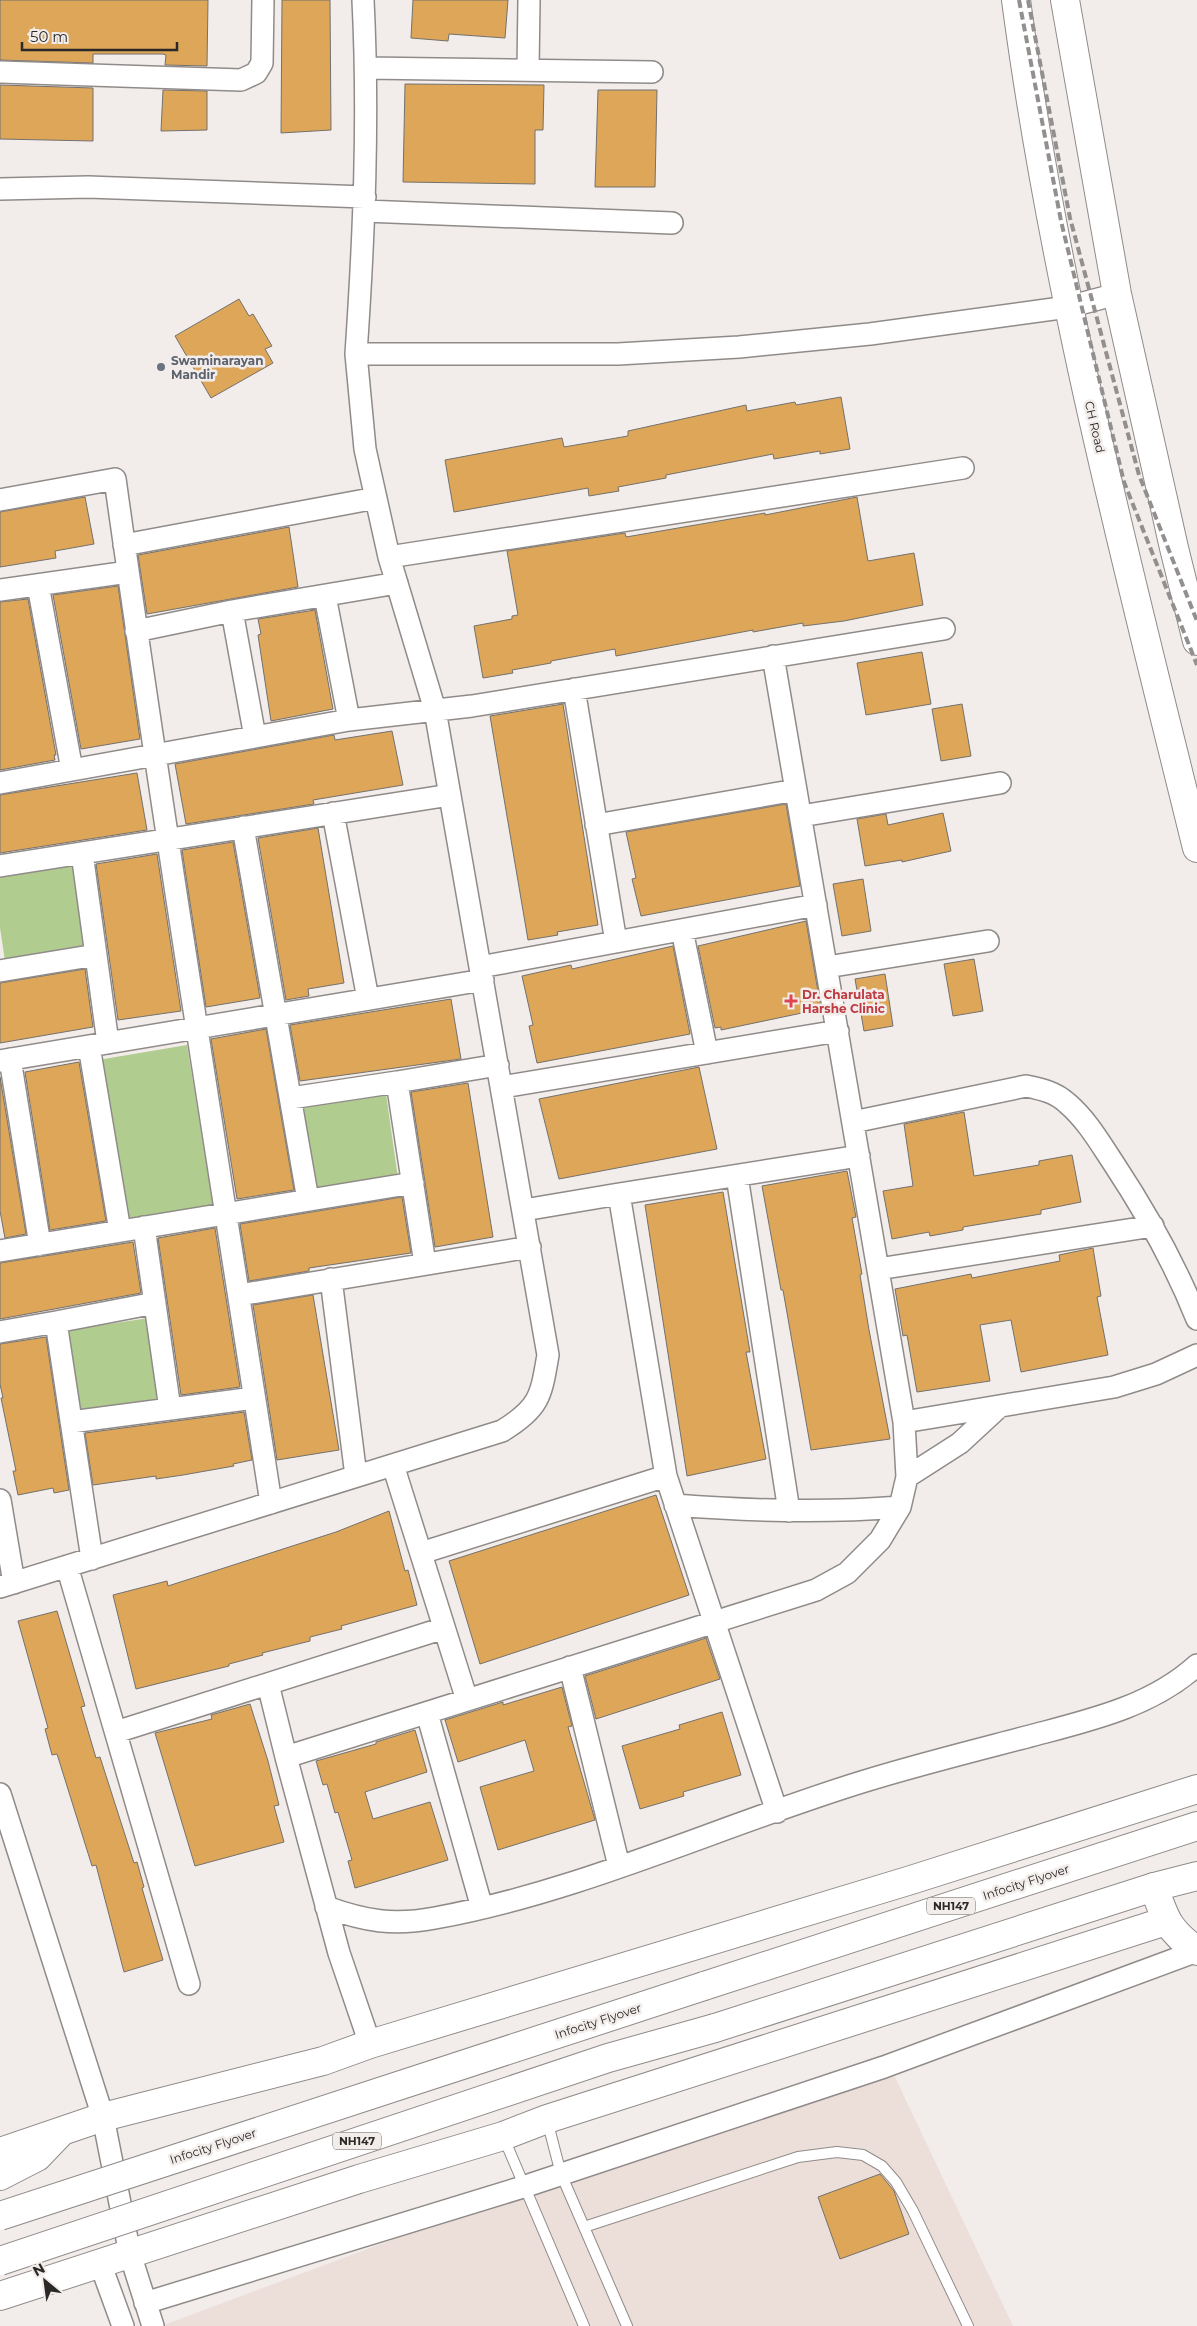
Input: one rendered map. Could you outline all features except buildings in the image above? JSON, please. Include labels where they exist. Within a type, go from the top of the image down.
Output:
[{"type":"main road","name":"CH Road","points":[[1016,0],[1027,82],[1068,307],[1197,848]]},
{"type":"main road","points":[[1065,0],[1117,294],[1174,548],[1197,641]]},
{"type":"main road","points":[[4,2166],[37,2157],[61,2132],[103,2117],[322,2061],[370,2044],[911,1880],[1197,1789]]},
{"type":"main road","name":"Infocity Flyover","points":[[0,2216],[1197,1826]]},
{"type":"main road","name":"NH147","points":[[0,2261],[608,2058],[715,2028],[1154,1887],[1197,1876]]},
{"type":"main road","points":[[1154,1887],[1166,1921],[1179,1938],[1197,1951]]},
{"type":"main road","points":[[0,2296],[359,2178],[503,2136],[547,2119],[1166,1921]]},
{"type":"street","points":[[0,72],[241,80],[256,73],[262,63],[263,0]]},
{"type":"street","points":[[0,1500],[7,1585],[502,1431],[523,1418],[542,1393],[548,1355],[435,710],[389,557],[365,449],[356,354],[365,204],[366,68],[363,0]]},
{"type":"street","points":[[528,70],[529,0]]},
{"type":"street","points":[[366,68],[652,72]]},
{"type":"street","points":[[0,189],[88,187],[672,223]]},
{"type":"street","points":[[356,354],[618,354],[739,347],[870,334],[1068,307],[1117,294]]},
{"type":"street","points":[[389,557],[963,468]]},
{"type":"street","points":[[0,500],[115,480],[154,755],[198,1028],[270,1503]]},
{"type":"street","points":[[124,545],[376,498]]},
{"type":"street","points":[[0,590],[128,572]]},
{"type":"street","points":[[136,630],[232,611],[398,583]]},
{"type":"street","points":[[38,585],[72,770]]},
{"type":"street","points":[[325,596],[349,720]]},
{"type":"street","points":[[232,611],[256,737]]},
{"type":"street","points":[[0,783],[349,720],[472,706],[944,629]]},
{"type":"street","points":[[286,1757],[816,1590],[847,1573],[880,1540],[900,1506],[907,1477],[904,1422],[773,656]]},
{"type":"street","points":[[574,690],[616,942]]},
{"type":"street","points":[[801,816],[1000,783]]},
{"type":"street","points":[[596,825],[796,790]]},
{"type":"street","points":[[0,866],[450,795]]},
{"type":"street","points":[[334,813],[368,999]]},
{"type":"street","points":[[244,827],[308,1200]]},
{"type":"street","points":[[82,853],[96,955],[99,1044],[120,1231]]},
{"type":"street","points":[[40,1245],[5,1060],[368,999],[616,942],[816,905]]},
{"type":"street","points":[[682,930],[707,1053]]},
{"type":"street","points":[[827,967],[988,941]]},
{"type":"street","points":[[0,971],[96,955]]},
{"type":"street","points":[[502,1088],[838,1031]]},
{"type":"street","points":[[291,1098],[498,1065]]},
{"type":"street","points":[[397,1082],[425,1264]]},
{"type":"street","points":[[853,1122],[1026,1086],[1050,1091],[1068,1103],[1092,1130],[1153,1226],[1179,1276],[1197,1319]]},
{"type":"street","points":[[524,1210],[859,1156]]},
{"type":"street","points":[[737,1176],[789,1511]]},
{"type":"street","points":[[0,1251],[413,1183]]},
{"type":"street","points":[[620,1194],[666,1476],[777,1812]]},
{"type":"street","points":[[878,1269],[1153,1226]]},
{"type":"street","points":[[144,1227],[170,1409]]},
{"type":"street","points":[[239,1294],[530,1247]]},
{"type":"street","points":[[330,1279],[356,1476]]},
{"type":"street","points":[[0,1332],[155,1303]]},
{"type":"street","points":[[56,1322],[92,1558]]},
{"type":"street","points":[[904,1422],[1114,1387],[1156,1374],[1197,1355]]},
{"type":"street","points":[[71,1422],[254,1398]]},
{"type":"street","points":[[907,1477],[960,1443],[1000,1406]]},
{"type":"street","points":[[393,1465],[467,1700]]},
{"type":"street","points":[[421,1553],[666,1476]]},
{"type":"street","points":[[675,1505],[789,1511],[850,1511],[900,1506]]},
{"type":"street","points":[[67,1566],[189,1984]]},
{"type":"street","points":[[116,1732],[444,1628]]},
{"type":"street","points":[[326,1907],[360,1919],[390,1923],[432,1919],[511,1901],[619,1866],[864,1781],[1077,1724],[1144,1700],[1179,1681],[1197,1665]]},
{"type":"street","points":[[570,1667],[619,1866]]},
{"type":"street","points":[[268,1684],[339,1953],[370,2044]]},
{"type":"street","points":[[427,1712],[482,1908]]},
{"type":"street","points":[[0,1794],[103,2117],[130,2254],[152,2326]]},
{"type":"street","points":[[145,2303],[523,2187],[884,2067],[1197,1951]]},
{"type":"street","points":[[100,2263],[123,2326]]},
{"type":"lane","points":[[547,2119],[561,2174],[627,2326]]},
{"type":"lane","points":[[503,2136],[523,2187],[584,2326]]},
{"type":"lane","points":[[584,2227],[798,2157],[837,2152],[863,2155],[882,2166],[896,2182],[913,2211],[968,2326]]},
{"type":"shaded area","points":[[885,2056],[1013,2326],[161,2326]]},
{"type":"green space","points":[[77,864],[89,949],[5,961],[0,928],[0,876]]},
{"type":"green space","points":[[187,1045],[213,1205],[124,1219],[98,1060]]},
{"type":"green space","points":[[386,1094],[398,1178],[314,1191],[302,1107]]},
{"type":"green space","points":[[149,1318],[160,1399],[79,1411],[68,1330]]},
{"type":"railway","points":[[1019,0],[1061,221],[1124,482],[1197,665]]},
{"type":"railway","points":[[1028,0],[1070,218],[1139,475],[1197,621]]},
{"type":"place","name":"Swaminarayan Mandir","points":[[161,367]]},
{"type":"place","name":"Dr. Charulata Harshe Clinic","points":[[791,1001]]}]
